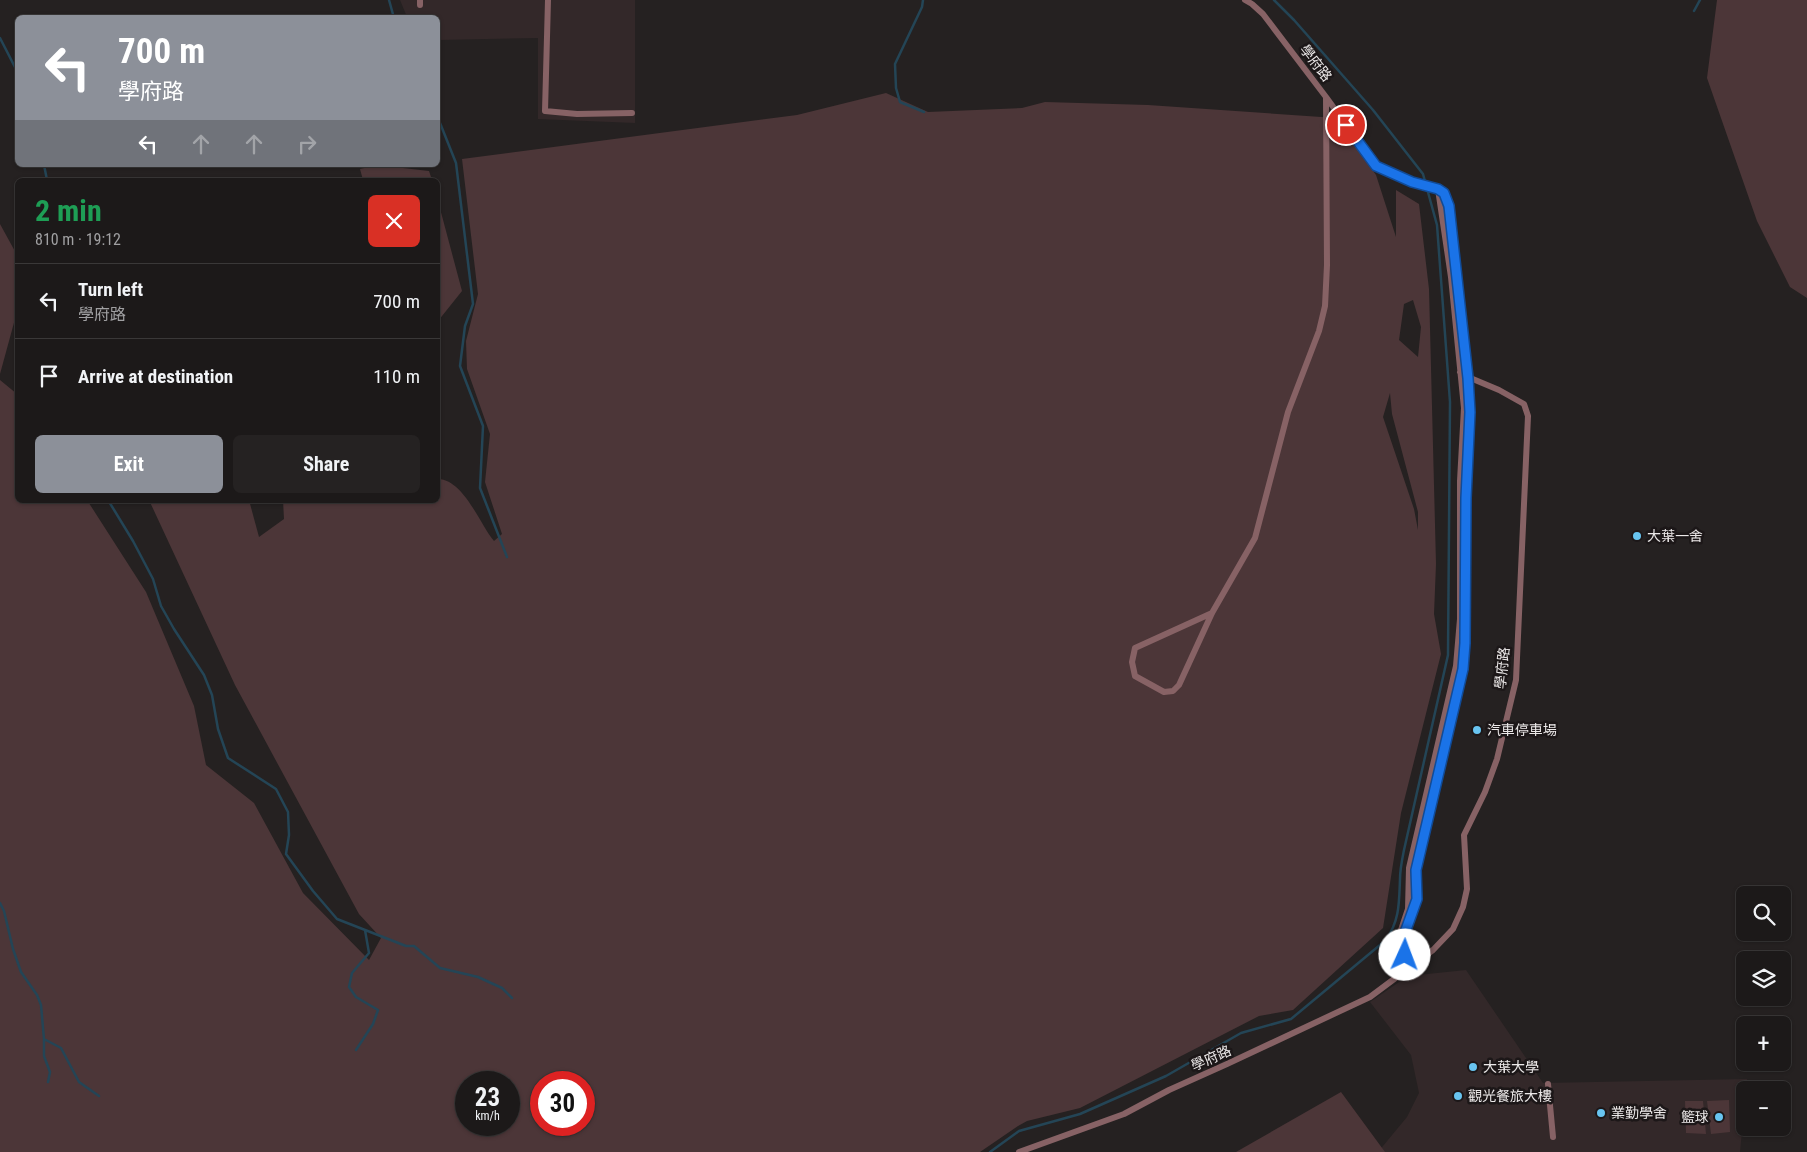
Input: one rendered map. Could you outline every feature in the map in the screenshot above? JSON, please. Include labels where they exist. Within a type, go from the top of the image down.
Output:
[{"type":"street","points":[[548,0],[545,111],[577,114],[632,113]]},
{"type":"street","name":"學府路","points":[[1245,0],[1263,14],[1376,166],[1412,182],[1438,189]]},
{"type":"street","points":[[1212,614],[1135,648],[1132,662],[1135,676],[1164,692],[1173,692],[1212,614],[1255,538],[1288,412],[1320,331],[1325,306],[1328,265],[1326,97]]},
{"type":"street","points":[[1407,968],[1399,955],[1397,942],[1408,909],[1408,868],[1456,666],[1460,619],[1460,481],[1464,408],[1450,276],[1438,189]]},
{"type":"street","points":[[1407,968],[1402,941],[1417,899],[1416,870],[1463,669],[1465,643],[1466,498],[1470,412],[1468,378],[1449,206],[1444,193],[1438,189]]},
{"type":"street","name":"學府路","points":[[1020,1152],[1124,1114],[1169,1090],[1235,1061],[1370,996],[1433,950],[1453,929],[1464,907],[1466,889],[1464,835],[1485,792],[1497,759],[1516,680],[1528,416],[1524,404],[1499,390],[1468,378],[1460,372]]},
{"type":"street","points":[[1548,1084],[1553,1137]]},
{"type":"shaded area","points":[[400,0],[635,0],[635,123],[538,119],[538,38],[440,40],[440,15],[406,15]]},
{"type":"shaded area","points":[[1717,0],[1807,0],[1807,298],[1790,287],[1757,221],[1707,78]]},
{"type":"shaded area","points":[[886,93],[928,112],[1022,108],[1045,102],[1148,105],[1336,118],[1376,175],[1396,237],[1396,190],[1419,204],[1429,289],[1436,564],[1434,614],[1441,654],[1401,813],[1383,928],[1293,1010],[1259,1016],[1080,1108],[1027,1121],[980,1152],[0,1152],[0,380],[15,392],[15,503],[89,503],[146,592],[194,706],[206,765],[254,803],[303,893],[369,960],[381,938],[359,914],[235,685],[150,503],[250,503],[259,537],[284,519],[283,503],[440,503],[440,479],[447,481],[463,494],[494,541],[502,534],[485,482],[490,434],[467,369],[466,341],[478,294],[462,159],[797,115]],"holes":[[[1413,300],[1421,327],[1418,357],[1399,340],[1404,304]],[[1390,393],[1392,414],[1418,512],[1418,530],[1414,509],[1383,417]]]},
{"type":"shaded area","points":[[368,167],[394,167],[429,171],[431,178],[362,178],[360,169]]},
{"type":"shaded area","points":[[440,208],[462,291],[440,318]]},
{"type":"shaded area","points":[[0,224],[15,251],[15,319],[0,374]]},
{"type":"shaded area","name":"大葉大學","points":[[1466,970],[1543,1083],[1747,1079],[1747,1081],[1736,1081],[1736,1136],[1742,1136],[1740,1152],[1378,1152],[1407,1117],[1419,1093],[1411,1055],[1370,1002],[1408,976]]},
{"type":"shaded area","points":[[1341,1092],[1385,1152],[1236,1152]]},
{"type":"shaded area","name":"籃球","points":[[1729,1100],[1730,1132],[1711,1134],[1707,1101]]},
{"type":"shaded area","name":"籃球","points":[[1685,1101],[1703,1101],[1706,1134],[1686,1133]]},
{"type":"waterway","points":[[389,0],[393,15]]},
{"type":"waterway","points":[[923,0],[922,7],[895,64],[896,88],[900,102],[924,112]]},
{"type":"waterway","points":[[990,1152],[1019,1131],[1080,1114],[1166,1076],[1241,1033],[1291,1019],[1386,940],[1391,933],[1396,918],[1399,903],[1400,872],[1448,655],[1450,402],[1437,225],[1423,174],[1373,110],[1274,0]]},
{"type":"waterway","points":[[1694,11],[1700,0]]},
{"type":"waterway","points":[[0,38],[15,67]]},
{"type":"waterway","points":[[440,123],[456,163],[473,304],[465,326],[460,366],[483,426],[480,488],[507,557]]},
{"type":"waterway","points":[[44,167],[47,178]]},
{"type":"waterway","points":[[110,503],[153,579],[161,606],[204,675],[212,695],[218,729],[228,758],[276,789],[288,812],[289,835],[286,854],[313,891],[337,919],[406,946],[414,946],[440,968],[478,977],[502,988],[512,998]]},
{"type":"waterway","points":[[0,903],[21,972],[37,995],[41,1005],[44,1039],[61,1048],[79,1082],[99,1096]]},
{"type":"waterway","points":[[356,1050],[373,1024],[378,1010],[356,997],[349,987],[352,973],[369,953],[365,930]]},
{"type":"waterway","points":[[44,1040],[44,1056],[50,1072],[48,1082]]},
{"type":"place","name":"大葉一舍","points":[[1637,536]]},
{"type":"place","name":"汽車停車場","points":[[1477,730]]},
{"type":"place","name":"大葉大學","points":[[1473,1067]]},
{"type":"place","name":"觀光餐旅大樓","points":[[1458,1096]]},
{"type":"place","name":"業勤學舍","points":[[1601,1113]]},
{"type":"place","name":"籃球","points":[[1719,1117]]},
{"type":"route","points":[[1346,125],[1376,166],[1412,182],[1438,189],[1444,193],[1449,206],[1468,378],[1470,412],[1466,498],[1465,643],[1463,669],[1416,870],[1417,899],[1402,941],[1405,955]]}]
